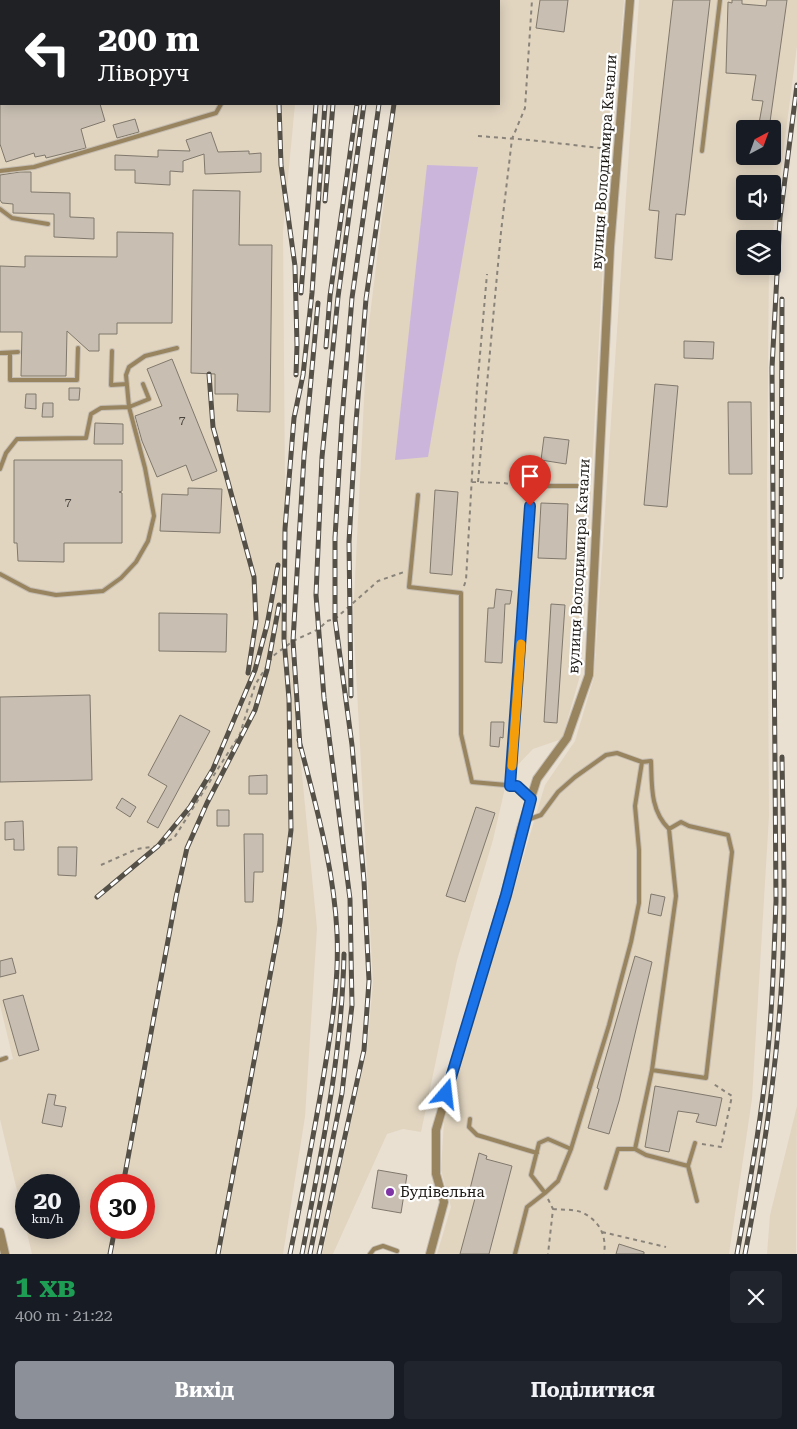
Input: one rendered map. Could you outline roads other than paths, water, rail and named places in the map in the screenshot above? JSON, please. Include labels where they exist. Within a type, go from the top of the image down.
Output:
[{"type":"street","name":"вулиця Володимира Качали","points":[[430,1254],[444,1202],[436,1174],[436,1130],[506,895],[524,821],[537,779],[567,738],[589,674],[610,247],[630,0]]},
{"type":"street","points":[[0,1232],[6,1254]]},
{"type":"lane","points":[[702,151],[720,0]]},
{"type":"lane","points":[[0,171],[34,167],[216,114],[220,105]]},
{"type":"lane","points":[[0,210],[12,218],[48,224]]},
{"type":"lane","points":[[10,353],[10,380],[77,380],[78,348]]},
{"type":"lane","points":[[0,574],[30,590],[56,595],[102,591],[121,578],[136,562],[148,541],[154,516],[145,468],[129,407],[126,375],[129,367],[145,356],[177,348]]},
{"type":"lane","points":[[112,351],[111,385],[127,384]]},
{"type":"lane","points":[[0,353],[18,352]]},
{"type":"lane","points":[[0,469],[6,453],[17,439],[86,438],[91,414],[101,408],[129,407],[149,398],[143,384]]},
{"type":"lane","points":[[510,786],[532,486],[578,486]]},
{"type":"lane","points":[[418,495],[409,587],[461,593],[461,734],[472,782],[517,786],[531,799]]},
{"type":"lane","points":[[524,821],[541,815],[558,792],[575,777],[606,755],[618,753],[642,762],[651,761],[653,797],[660,820],[668,829],[676,896],[652,1070],[635,1149]]},
{"type":"lane","points":[[515,1254],[528,1207],[558,1182],[609,1025],[631,942],[639,903],[640,850],[635,806],[642,762]]},
{"type":"lane","points":[[652,1070],[706,1078],[732,852],[728,835],[689,826],[681,822],[668,829]]},
{"type":"lane","points":[[0,1060],[6,1058]]},
{"type":"lane","points":[[470,1118],[468,1127],[477,1135],[537,1153]]},
{"type":"lane","points":[[545,1193],[531,1175],[539,1143],[548,1139],[570,1149]]},
{"type":"lane","points":[[694,1143],[688,1166],[697,1201]]},
{"type":"lane","points":[[606,1188],[618,1149],[635,1149],[646,1155],[688,1166]]},
{"type":"lane","points":[[370,1254],[374,1249],[383,1246],[397,1251]]},
{"type":"railway","points":[[737,1254],[762,1101],[772,994],[776,901],[772,368],[780,218],[797,85]]},
{"type":"railway","points":[[279,105],[281,165],[295,266],[296,375]]},
{"type":"railway","points":[[301,293],[316,105]]},
{"type":"railway","points":[[218,1254],[280,922],[291,830],[289,699],[284,639],[285,529],[294,418],[303,375],[312,293],[325,105]]},
{"type":"railway","points":[[325,201],[333,105]]},
{"type":"railway","points":[[326,347],[330,296],[357,105]]},
{"type":"railway","points":[[310,1254],[342,1093],[352,1005],[350,899],[324,698],[316,595],[322,457],[338,297],[364,105]]},
{"type":"railway","points":[[319,1254],[364,1050],[369,981],[364,881],[352,745],[335,619],[335,538],[352,298],[379,105]]},
{"type":"railway","points":[[351,696],[349,542],[356,422],[366,299],[394,105]]},
{"type":"railway","points":[[781,577],[782,299]]},
{"type":"railway","points":[[300,747],[293,641],[304,456],[318,303]]},
{"type":"railway","points":[[209,374],[213,427],[254,577],[256,621],[248,673]]},
{"type":"railway","points":[[97,897],[158,846],[190,807],[213,769],[255,670],[267,625],[278,565]]},
{"type":"railway","points":[[125,1174],[176,897],[187,848],[207,803],[255,710],[267,670],[279,605]]},
{"type":"railway","points":[[290,1254],[322,1085],[333,1013],[337,965],[335,908],[328,860],[299,740]]},
{"type":"railway","points":[[745,1254],[768,1116],[780,1011],[784,921],[782,757]]},
{"type":"railway","points":[[302,1254],[335,1067],[344,954]]},
{"type":"railway","points":[[110,1254],[113,1239]]},
{"type":"place","name":"Будівельна","points":[[390,1192]]}]
